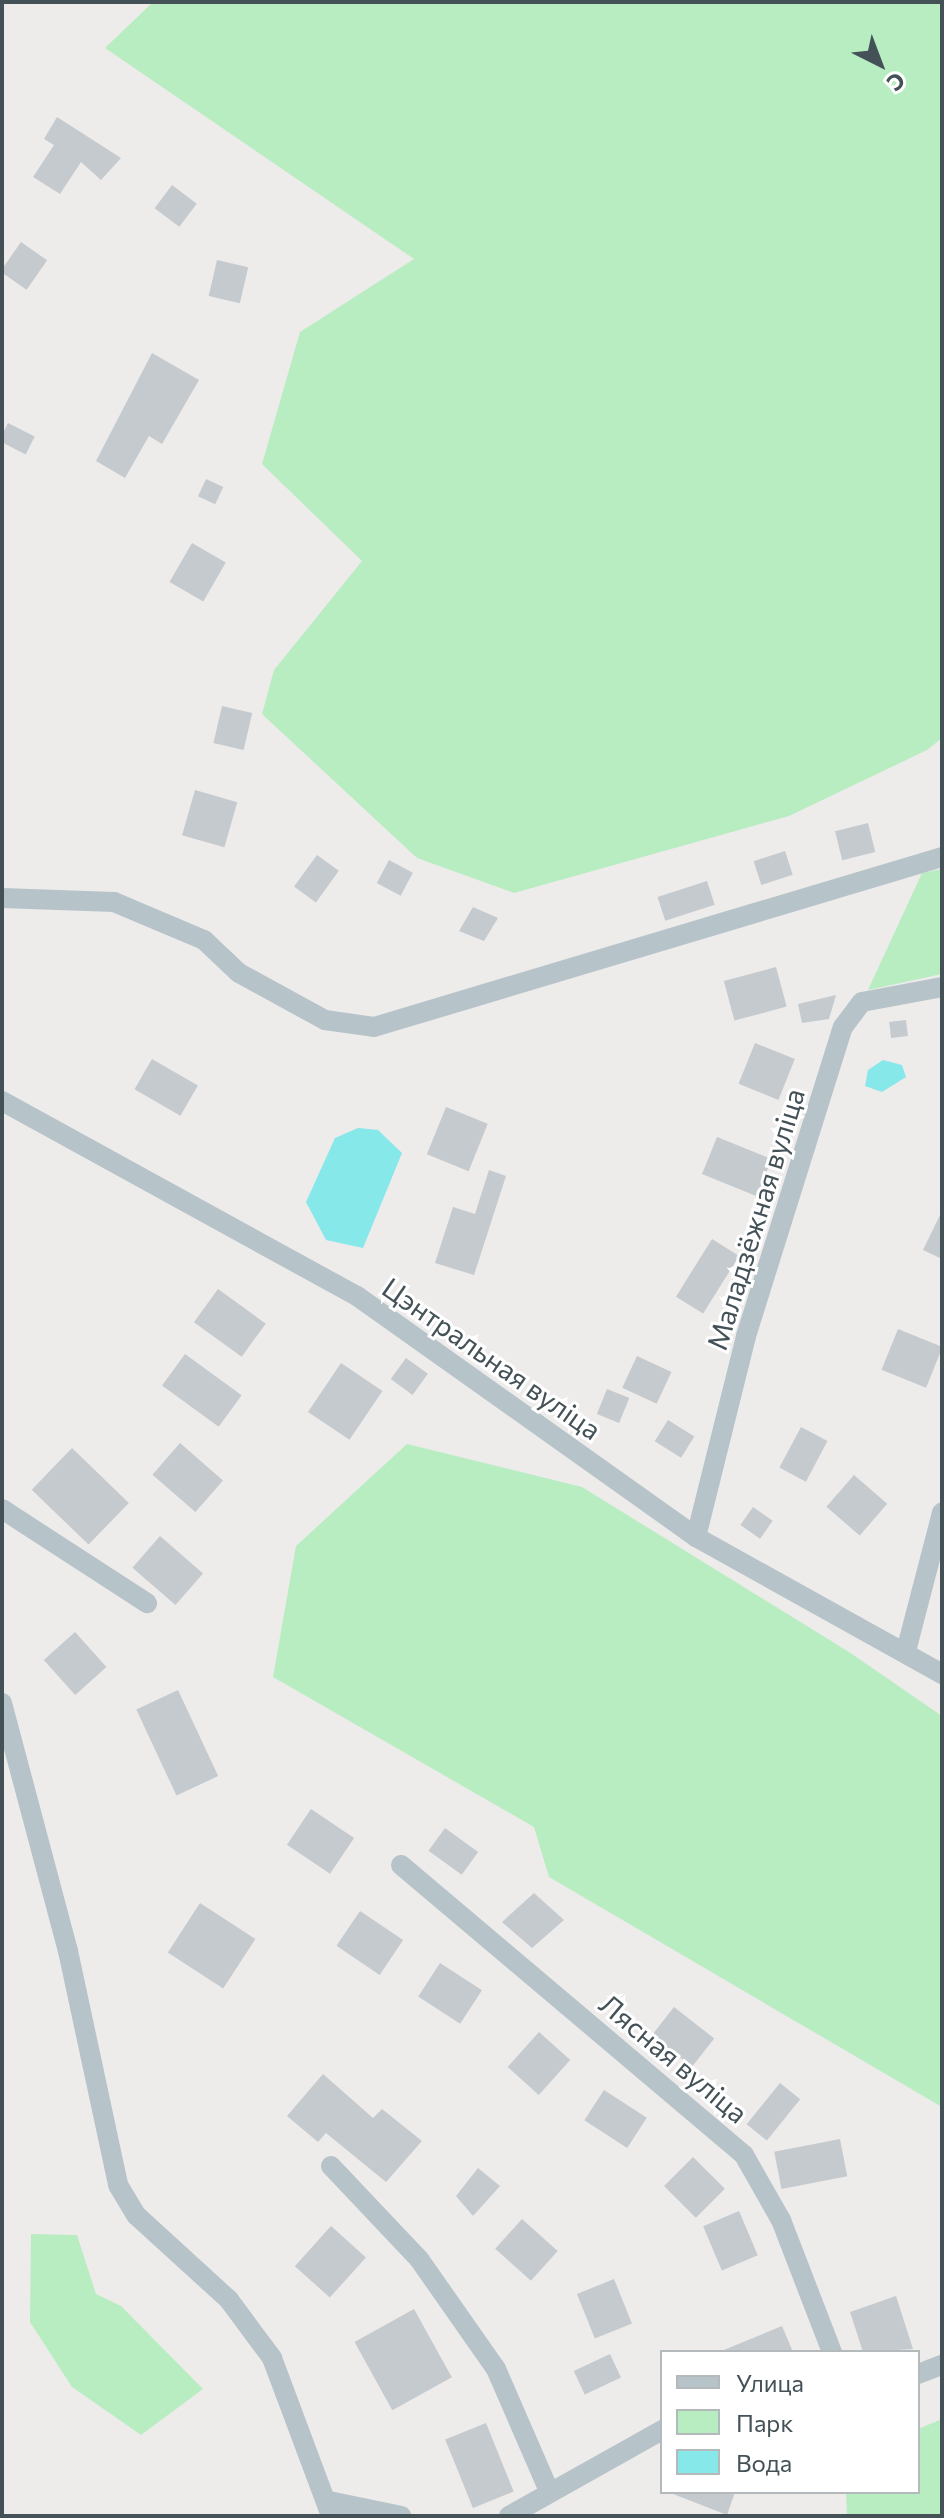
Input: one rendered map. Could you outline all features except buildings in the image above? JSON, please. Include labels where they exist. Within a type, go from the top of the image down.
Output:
[{"type":"street","points":[[2,898],[114,902],[204,940],[239,973],[325,1020],[374,1027],[942,857]]},
{"type":"street","name":"Маладзёжная вуліца","points":[[696,1537],[746,1336],[843,1027],[862,1002],[942,987]]},
{"type":"street","name":"Цэнтральная вуліца","points":[[2,1101],[357,1296],[696,1537],[906,1651],[942,1674]]},
{"type":"street","points":[[2,1509],[147,1603]]},
{"type":"street","points":[[906,1651],[942,1513]]},
{"type":"street","points":[[2,1703],[68,1951],[118,2185],[136,2215],[250,2326],[272,2358],[330,2509],[401,2516]]},
{"type":"street","name":"Лясная вуліца","points":[[401,1865],[744,2155],[781,2220],[831,2350]]},
{"type":"street","points":[[331,2166],[419,2259],[496,2369],[549,2491]]},
{"type":"street","points":[[920,2373],[942,2365]]},
{"type":"street","points":[[509,2516],[660,2431]]},
{"type":"green space","points":[[153,2],[942,2],[942,738],[927,750],[789,816],[514,893],[417,858],[262,714],[274,670],[362,561],[262,464],[300,332],[414,259],[105,48]]},
{"type":"green space","points":[[942,869],[942,974],[868,990],[922,873]]},
{"type":"green space","points":[[407,1444],[582,1487],[849,1652],[942,1716],[942,2107],[549,1877],[534,1827],[273,1677],[296,1546]]},
{"type":"green space","points":[[31,2234],[77,2235],[96,2294],[121,2306],[203,2389],[141,2435],[72,2387],[30,2322]]},
{"type":"green space","points":[[942,2419],[942,2516],[847,2516],[846,2494],[920,2494],[920,2428]]},
{"type":"water","points":[[883,1060],[902,1065],[906,1077],[882,1092],[865,1086],[868,1070]]},
{"type":"water","points":[[358,1128],[378,1130],[402,1153],[363,1248],[326,1240],[306,1202],[335,1138]]}]
